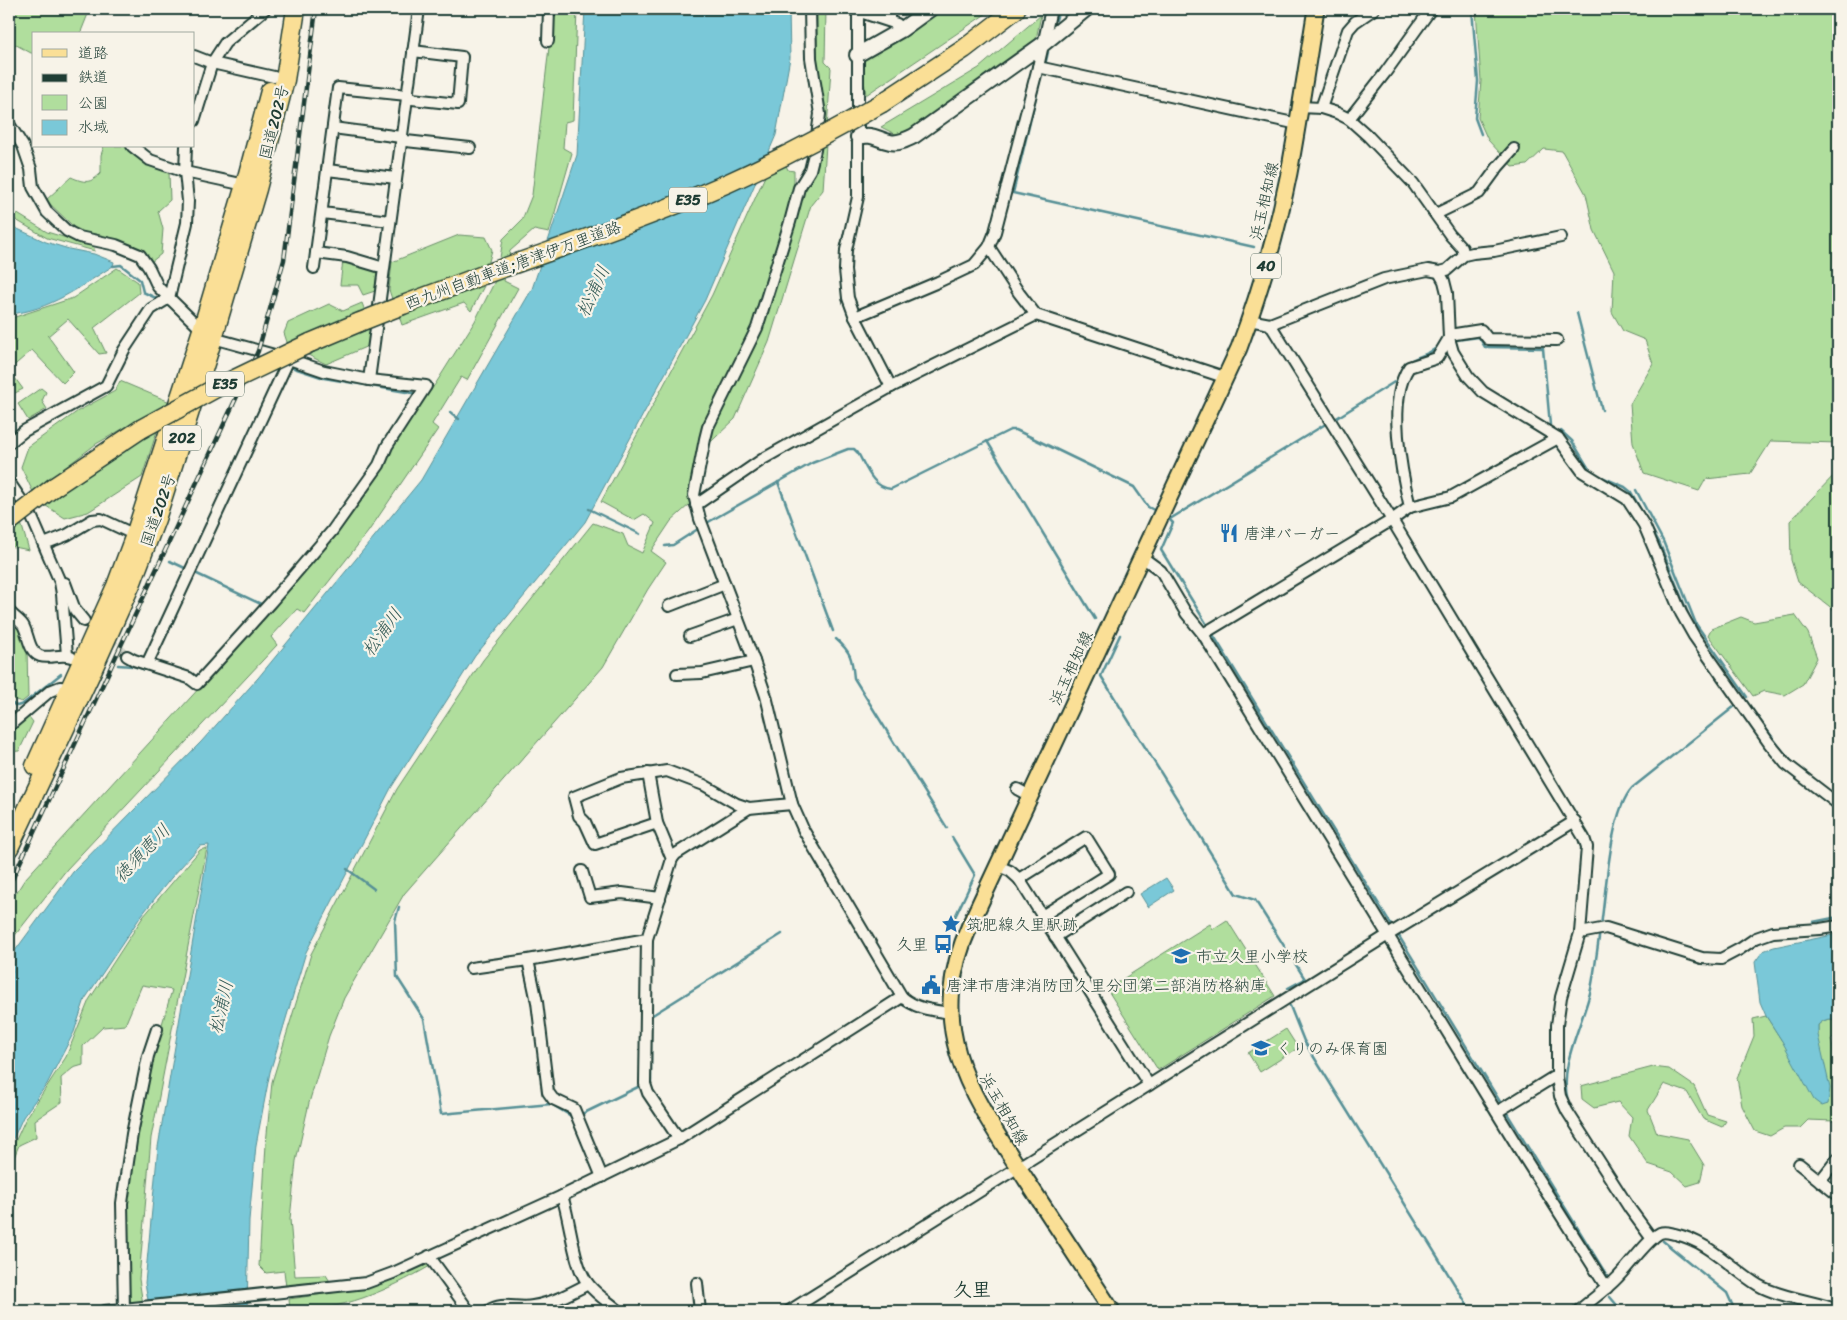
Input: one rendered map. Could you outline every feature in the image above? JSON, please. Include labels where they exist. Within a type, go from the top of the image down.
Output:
[{"type":"highway","name":"国道202号","points":[[9,848],[80,664],[132,582],[156,519],[208,334],[274,77],[284,9]]},
{"type":"highway","name":"国道202号","points":[[9,824],[116,586],[208,334],[257,189],[283,89],[296,9]]},
{"type":"highway","name":"西九州自動車道;唐津伊万里道路","points":[[9,522],[54,487],[141,429],[216,388],[310,343],[403,305],[671,207],[728,183],[831,132],[882,103],[964,49],[1016,9]]},
{"type":"main road","name":"浜玉相知線","points":[[1112,1311],[992,1127],[970,1088],[956,1050],[950,1013],[952,981],[958,952],[998,866],[1023,792],[1142,557],[1227,378],[1249,320],[1280,212],[1298,124],[1316,9]]},
{"type":"street","points":[[195,118],[212,63],[225,43],[265,9]]},
{"type":"street","points":[[369,380],[419,9]]},
{"type":"street","points":[[548,41],[549,9]]},
{"type":"street","points":[[810,9],[811,58],[820,114],[815,150],[810,170],[799,188],[757,328],[708,427],[694,495],[700,519],[766,696],[792,804],[804,831],[902,997],[920,1008],[950,1013]]},
{"type":"street","points":[[891,387],[855,316],[848,298],[844,270],[846,250],[858,196],[855,9],[896,24],[901,30]]},
{"type":"street","points":[[889,9],[889,22]]},
{"type":"street","points":[[857,55],[901,30],[930,9]]},
{"type":"street","points":[[855,316],[974,265],[990,247],[998,223],[1038,67],[1051,9]]},
{"type":"street","points":[[858,137],[872,135],[889,142],[896,142],[914,136],[1043,44],[1086,9]]},
{"type":"street","points":[[1321,108],[1348,30],[1374,9]]},
{"type":"street","points":[[1349,119],[1431,9]]},
{"type":"street","points":[[314,268],[338,88],[458,104],[462,57],[413,51]]},
{"type":"street","points":[[195,56],[212,63],[274,77]]},
{"type":"street","points":[[1038,67],[1298,124]]},
{"type":"street","points":[[1300,107],[1321,108],[1337,112],[1349,119],[1368,136],[1413,183],[1450,235],[1462,248],[1464,255]]},
{"type":"street","points":[[9,124],[23,146],[31,169],[33,187],[47,212],[67,231],[79,237],[116,245],[140,256],[149,268],[158,287],[208,334],[324,371],[369,380],[426,386],[387,446],[379,465],[332,531],[197,684],[189,678],[127,656]]},
{"type":"street","points":[[333,128],[401,137],[406,141],[470,148]]},
{"type":"street","points":[[23,146],[32,142]]},
{"type":"street","points":[[135,148],[150,160],[185,172],[245,185]]},
{"type":"street","points":[[9,443],[24,431],[106,386],[124,350],[151,309],[169,298],[187,224],[186,148]]},
{"type":"street","points":[[1436,214],[1479,194],[1498,166],[1514,149]]},
{"type":"street","points":[[327,170],[396,178]]},
{"type":"street","points":[[322,213],[390,221]]},
{"type":"street","points":[[1249,320],[1270,324],[1384,279],[1428,270],[1439,272],[1446,270],[1464,255],[1473,252],[1494,251],[1561,237]]},
{"type":"street","points":[[990,247],[1036,315],[1227,378]]},
{"type":"street","points":[[316,253],[347,257],[384,268]]},
{"type":"street","points":[[1439,272],[1448,293],[1449,337],[1453,352],[1468,376],[1483,392],[1558,438],[1583,472],[1620,493],[1631,504],[1656,551],[1688,627],[1769,743],[1786,764],[1838,804]]},
{"type":"street","points":[[696,505],[763,459],[891,387],[1036,315]]},
{"type":"street","points":[[1270,324],[1392,520],[1584,838],[1587,847],[1580,933],[1561,996],[1557,1026],[1557,1077],[1560,1096],[1567,1111],[1630,1209],[1652,1239]]},
{"type":"street","points":[[1410,507],[1396,404],[1409,367],[1437,358],[1449,337],[1481,330],[1488,339],[1557,340]]},
{"type":"street","points":[[147,664],[289,359]]},
{"type":"street","points":[[1207,632],[1392,520],[1410,507],[1451,497],[1558,438]]},
{"type":"street","points":[[9,482],[30,513],[60,582],[80,664]]},
{"type":"street","points":[[44,544],[67,535],[97,519],[101,519],[134,535]]},
{"type":"street","points":[[1142,557],[1161,571],[1186,612],[1207,632],[1501,1109],[1607,1288]]},
{"type":"street","points":[[60,582],[65,583],[75,610],[84,621]]},
{"type":"street","points":[[668,606],[725,584]]},
{"type":"street","points":[[9,611],[22,624],[30,645],[35,652],[41,656],[59,657],[80,664]]},
{"type":"street","points":[[690,636],[738,619]]},
{"type":"street","points":[[677,674],[702,672],[754,661]]},
{"type":"street","points":[[9,726],[50,691],[60,687],[70,688]]},
{"type":"street","points":[[657,823],[595,844],[585,822],[579,816],[574,797],[621,778],[667,771],[704,786],[737,804],[749,808],[792,804]]},
{"type":"street","points":[[648,773],[657,823],[672,859]]},
{"type":"street","points":[[679,1139],[648,1093],[645,1084],[647,939],[672,859],[676,854],[749,808]]},
{"type":"street","points":[[789,1311],[1392,932],[1575,821]]},
{"type":"street","points":[[1019,880],[1086,837],[1109,874],[1042,916]]},
{"type":"street","points":[[998,866],[1010,871],[1019,880],[1149,1085]]},
{"type":"street","points":[[582,871],[590,897],[622,892],[660,898]]},
{"type":"street","points":[[1055,937],[1126,892]]},
{"type":"street","points":[[1580,933],[1601,929],[1702,958],[1721,959],[1756,938],[1773,932],[1838,926]]},
{"type":"street","points":[[471,968],[647,939]]},
{"type":"street","points":[[528,960],[536,1002],[548,1092],[553,1099],[574,1109],[602,1176]]},
{"type":"street","points":[[106,1311],[366,1283],[562,1196],[679,1139],[902,997]]},
{"type":"street","points":[[126,1310],[122,1203],[132,1134],[148,1056],[157,1029]]},
{"type":"street","points":[[1501,1109],[1552,1078],[1557,1077]]},
{"type":"street","points":[[1820,1181],[1838,1158]]},
{"type":"street","points":[[1799,1164],[1838,1196]]},
{"type":"street","points":[[562,1196],[568,1212],[578,1264],[588,1284],[601,1298],[618,1311]]},
{"type":"street","points":[[1578,1311],[1607,1288],[1652,1239],[1660,1233],[1666,1232],[1690,1237],[1709,1248],[1759,1286],[1773,1292],[1820,1303],[1838,1310]]},
{"type":"street","points":[[430,1256],[469,1311]]},
{"type":"street","points":[[697,1283],[700,1311]]},
{"type":"street","points":[[488,1311],[496,1306],[534,1306],[566,1295],[588,1284]]},
{"type":"green space","points":[[9,9],[90,9],[81,32],[32,32],[32,53],[9,41]]},
{"type":"green space","points":[[553,9],[577,9],[573,120],[565,122],[563,148],[572,153],[549,233],[534,230],[510,251],[504,281],[518,288],[467,380],[461,377],[432,424],[438,429],[368,532],[304,613],[297,609],[271,637],[277,645],[67,869],[9,943],[9,904],[25,879],[275,605],[340,527],[385,464],[390,448],[436,383],[475,321],[497,277],[503,239],[522,220],[532,195],[549,47],[552,38]]},
{"type":"green space","points":[[817,9],[826,9],[825,62],[831,68],[823,190],[811,205],[769,342],[735,419],[697,455],[690,504],[671,521],[651,551],[666,562],[648,589],[603,667],[404,894],[344,998],[329,1036],[309,1103],[296,1161],[290,1219],[295,1276],[326,1275],[331,1283],[286,1287],[284,1271],[266,1273],[259,1266],[266,1144],[272,1082],[311,954],[397,789],[483,660],[593,523],[623,534],[628,546],[642,553],[655,523],[644,514],[634,520],[601,502],[712,295],[778,147],[788,170],[794,171],[794,192],[802,193],[816,169],[824,105],[817,74]]},
{"type":"green space","points":[[941,9],[993,9],[866,95],[861,58],[905,35]]},
{"type":"green space","points":[[1476,9],[1838,9],[1838,443],[1771,441],[1750,474],[1706,479],[1699,491],[1644,473],[1633,443],[1630,404],[1653,364],[1645,340],[1623,331],[1612,312],[1614,271],[1594,230],[1586,194],[1562,151],[1544,149],[1527,165],[1513,167],[1488,140],[1478,118],[1481,81]]},
{"type":"green space","points":[[1041,15],[1036,39],[985,79],[911,130],[895,134],[881,127],[979,68]]},
{"type":"green space","points":[[103,148],[129,148],[150,163],[169,172],[170,200],[158,211],[163,229],[161,254],[151,262],[134,245],[91,235],[76,229],[46,200],[71,177],[87,181],[94,179],[101,173],[101,155]]},
{"type":"green space","points":[[11,210],[47,232],[93,246],[95,251],[47,238],[9,216],[9,211]]},
{"type":"green space","points":[[459,235],[486,237],[492,250],[488,265],[392,299],[389,290],[392,262]]},
{"type":"green space","points":[[343,260],[377,269],[375,291],[363,295],[358,285],[340,285]]},
{"type":"green space","points":[[117,268],[138,282],[139,293],[94,328],[106,353],[99,354],[68,319],[48,336],[74,372],[63,383],[32,350],[9,370],[9,319],[73,298]]},
{"type":"green space","points":[[484,286],[471,311],[464,303],[402,325],[399,316]]},
{"type":"green space","points":[[362,303],[365,311],[288,345],[284,333],[288,323],[329,304],[343,311]]},
{"type":"green space","points":[[370,327],[368,346],[326,364],[306,354]]},
{"type":"green space","points":[[9,370],[23,389],[9,396]]},
{"type":"green space","points":[[120,381],[170,402],[96,444],[33,492],[21,467],[28,447],[78,411],[115,391]]},
{"type":"green space","points":[[41,388],[46,392],[42,401],[47,409],[28,420],[18,404]]},
{"type":"green space","points":[[158,428],[142,477],[88,512],[65,518],[43,504]]},
{"type":"green space","points":[[1838,471],[1838,613],[1798,582],[1791,560],[1790,521]]},
{"type":"green space","points":[[21,523],[29,550],[9,546],[9,533]]},
{"type":"green space","points":[[1795,615],[1808,633],[1817,658],[1803,684],[1785,695],[1764,691],[1753,696],[1708,635],[1711,629],[1741,617],[1754,622]]},
{"type":"green space","points":[[9,616],[21,628],[27,648],[28,697],[22,702],[9,698]]},
{"type":"green space","points":[[29,717],[33,722],[19,751],[9,752],[9,734]]},
{"type":"green space","points":[[207,848],[151,1138],[139,1279],[144,1311],[132,1311],[124,1243],[124,1201],[127,1174],[143,1094],[172,990],[142,985],[125,1025],[103,1027],[83,1046],[83,1065],[73,1068],[61,1078],[62,1102],[35,1120],[36,1137],[19,1145],[9,1170],[9,1155],[25,1120],[66,1057],[89,1000],[143,917],[200,850]]},
{"type":"green space","points":[[1227,920],[1275,996],[1158,1070],[1107,989],[1210,924],[1213,929]]},
{"type":"green space","points":[[1766,1016],[1782,1041],[1818,1035],[1818,1025],[1820,1023],[1832,1019],[1838,1020],[1838,1033],[1831,1039],[1838,1076],[1838,1118],[1834,1121],[1808,1120],[1800,1128],[1784,1128],[1770,1136],[1755,1131],[1742,1106],[1737,1078],[1754,1036],[1753,1019]]},
{"type":"green space","points":[[1286,1029],[1298,1048],[1260,1072],[1248,1053]]},
{"type":"green space","points":[[1653,1067],[1669,1069],[1694,1086],[1707,1115],[1726,1121],[1722,1127],[1703,1119],[1687,1092],[1664,1084],[1648,1110],[1657,1133],[1688,1139],[1704,1165],[1700,1182],[1687,1186],[1672,1172],[1648,1164],[1629,1136],[1632,1117],[1618,1102],[1594,1108],[1582,1099],[1581,1086]]},
{"type":"green space","points":[[426,1261],[430,1266],[397,1284],[363,1298],[327,1307],[290,1311],[289,1299],[366,1288]]},
{"type":"water","points":[[585,9],[789,9],[790,58],[776,135],[705,300],[585,522],[475,656],[391,788],[306,952],[270,1072],[256,1145],[249,1220],[247,1311],[150,1311],[145,1283],[158,1147],[209,845],[200,846],[171,878],[141,916],[85,999],[74,1032],[47,1084],[23,1117],[9,1148],[9,979],[13,971],[9,959],[73,872],[201,742],[258,678],[421,480],[532,289],[577,155]]},
{"type":"water","points":[[9,225],[46,242],[94,254],[114,262],[113,266],[51,303],[24,312],[9,314]]},
{"type":"water","points":[[1166,878],[1174,890],[1148,907],[1140,894]]},
{"type":"water","points":[[1838,934],[1838,1020],[1823,1021],[1818,1025],[1818,1035],[1830,1088],[1828,1104],[1822,1106],[1814,1100],[1766,1016],[1760,1002],[1755,962],[1763,951],[1774,947]]},
{"type":"waterway","points":[[1056,20],[1059,9]]},
{"type":"waterway","points":[[1472,9],[1478,81],[1475,118],[1481,134]]},
{"type":"waterway","points":[[1046,61],[1048,52]]},
{"type":"waterway","points":[[1041,76],[1013,193],[1254,247]]},
{"type":"waterway","points":[[113,266],[121,265],[140,280],[143,292],[158,299]]},
{"type":"waterway","points":[[1577,313],[1602,410]]},
{"type":"waterway","points":[[1456,340],[1479,337],[1485,347],[1543,348],[1550,425]]},
{"type":"waterway","points":[[1407,363],[1436,348]]},
{"type":"waterway","points":[[291,367],[324,378],[418,394]]},
{"type":"waterway","points":[[1335,419],[1399,379]]},
{"type":"waterway","points":[[450,412],[459,419]]},
{"type":"waterway","points":[[1170,519],[1324,425]]},
{"type":"waterway","points":[[705,524],[812,463],[848,449],[854,449],[858,453],[867,470],[879,485],[891,489],[1010,430],[1016,430],[1134,487],[1148,507],[1158,512]]},
{"type":"waterway","points":[[1561,431],[1572,441],[1589,469],[1597,475],[1625,487],[1631,492],[1659,542],[1691,621]]},
{"type":"waterway","points":[[987,441],[1095,619]]},
{"type":"waterway","points":[[778,482],[833,631]]},
{"type":"waterway","points":[[1636,490],[1663,541],[1696,624],[1747,697]]},
{"type":"waterway","points":[[589,509],[640,534]]},
{"type":"waterway","points":[[1167,517],[1173,523],[1161,550],[1209,628]]},
{"type":"waterway","points":[[665,546],[673,545],[701,527]]},
{"type":"waterway","points":[[170,561],[187,569]]},
{"type":"waterway","points":[[195,573],[263,605]]},
{"type":"waterway","points":[[1212,633],[1394,929]]},
{"type":"waterway","points":[[1120,635],[1101,676],[1236,894],[1255,900],[1305,979],[1288,988]]},
{"type":"waterway","points":[[836,639],[850,656],[854,678],[947,828]]},
{"type":"waterway","points":[[118,665],[133,666],[150,671]]},
{"type":"waterway","points":[[9,702],[17,706],[23,704],[61,674]]},
{"type":"waterway","points":[[1601,926],[1610,853],[1625,799],[1632,788],[1735,706]]},
{"type":"waterway","points":[[1756,715],[1792,762]]},
{"type":"waterway","points":[[1796,765],[1800,768]]},
{"type":"waterway","points":[[1804,771],[1818,782]]},
{"type":"waterway","points":[[952,837],[975,875],[954,919]]},
{"type":"waterway","points":[[347,869],[374,889]]},
{"type":"waterway","points":[[399,907],[395,921],[397,977],[424,1019],[441,1114],[551,1104],[571,1116]]},
{"type":"waterway","points":[[1813,922],[1838,917]]},
{"type":"waterway","points":[[1568,1101],[1566,1074],[1591,989],[1600,931]]},
{"type":"waterway","points":[[1397,933],[1502,1105]]},
{"type":"waterway","points":[[651,1083],[651,1016],[782,934]]},
{"type":"waterway","points":[[1290,1006],[1304,1041],[1471,1311]]},
{"type":"waterway","points":[[582,1114],[638,1087]]},
{"type":"waterway","points":[[1505,1110],[1609,1279]]},
{"type":"waterway","points":[[1663,1241],[1727,1293],[1735,1311]]},
{"type":"waterway","points":[[1610,1297],[1622,1311]]},
{"type":"tunnel","points":[[84,621],[127,656]]},
{"type":"railway","points":[[9,886],[258,351],[284,260],[316,9]]},
{"type":"place","name":"唐津バーガー","points":[[1229,533]]},
{"type":"place","name":"筑肥線久里駅跡","points":[[951,924]]},
{"type":"place","name":"久里","points":[[943,944]]},
{"type":"place","name":"市立久里小学校","points":[[1181,956]]},
{"type":"place","name":"唐津市唐津消防団久里分団第二部消防格納庫","points":[[931,985]]},
{"type":"place","name":"くりのみ保育園","points":[[1261,1048]]},
{"type":"district","name":"久里","points":[[972,1289]]},
{"type":"water label","name":"松浦川","points":[[593,291]]},
{"type":"water label","name":"松浦川","points":[[382,632]]},
{"type":"water label","name":"徳須恵川","points":[[142,853]]},
{"type":"water label","name":"松浦川","points":[[221,1007]]}]
